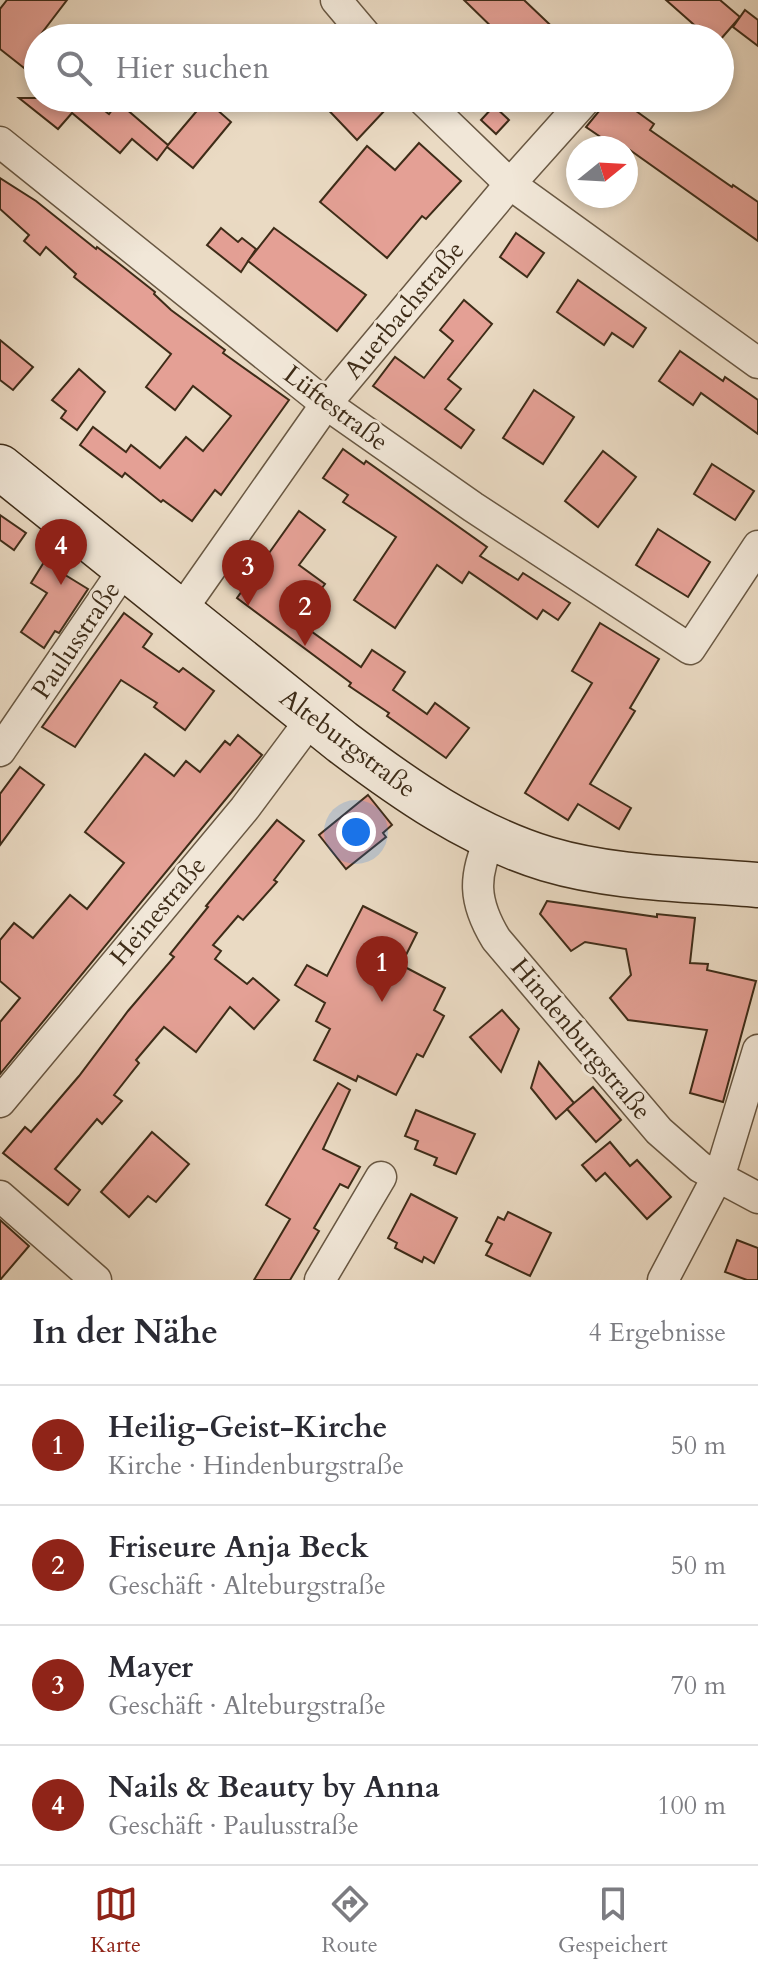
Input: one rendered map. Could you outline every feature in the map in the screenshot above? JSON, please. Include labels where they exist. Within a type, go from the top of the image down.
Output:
[{"type":"main road","name":"Alteburgstraße","points":[[0,467],[400,785],[491,837],[549,860],[588,869],[758,885]]},
{"type":"street","points":[[336,0],[356,24]]},
{"type":"street","points":[[435,112],[510,184],[758,363]]},
{"type":"street","name":"Auerbachstraße","points":[[180,612],[326,404],[510,184],[574,112]]},
{"type":"street","name":"Lüftestraße","points":[[0,142],[326,404],[473,507],[690,649],[758,546]]},
{"type":"street","name":"Paulusstraße","points":[[0,751],[125,568]]},
{"type":"street","name":"Heinestraße","points":[[0,1102],[245,808],[312,718]]},
{"type":"street","name":"Hindenburgstraße","points":[[491,837],[479,862],[477,884],[483,913],[496,939],[659,1131],[717,1178],[758,1198]]},
{"type":"street","points":[[663,1280],[717,1178],[735,1130],[758,1050]]},
{"type":"street","points":[[320,1280],[381,1177]]},
{"type":"street","points":[[0,1196],[96,1280]]},
{"type":"building","points":[[7,0],[67,0],[49,24],[24,24],[24,68],[0,49],[0,9]]},
{"type":"building","points":[[464,0],[524,0],[549,24],[489,24]]},
{"type":"building","points":[[666,0],[720,0],[740,17],[734,24],[693,24]]},
{"type":"building","points":[[745,10],[758,20],[758,46],[734,28]]},
{"type":"building","points":[[37,112],[130,112],[168,145],[196,112],[220,112],[231,122],[193,168],[167,147],[157,160],[132,139],[120,153],[72,113],[58,129]]},
{"type":"building","points":[[330,112],[383,112],[357,140]]},
{"type":"building","points":[[488,112],[500,112],[509,120],[496,134],[481,120]]},
{"type":"building","points":[[598,112],[637,112],[654,124],[650,130],[758,202],[758,241],[638,156],[638,136],[599,136],[586,127]]},
{"type":"building","points":[[419,143],[461,181],[426,219],[422,216],[387,258],[320,202],[367,146],[395,170]]},
{"type":"building","points":[[0,178],[117,262],[155,292],[171,310],[225,350],[223,353],[289,400],[221,495],[215,490],[192,521],[163,500],[161,502],[125,473],[122,477],[80,445],[93,427],[126,452],[131,445],[160,468],[186,437],[203,451],[231,416],[193,386],[175,410],[146,387],[171,354],[74,277],[76,274],[46,247],[40,255],[24,241],[29,235],[0,209]]},
{"type":"building","points":[[221,228],[238,242],[242,238],[256,249],[241,272],[207,245]]},
{"type":"building","points":[[274,228],[366,295],[337,331],[248,261]]},
{"type":"building","points":[[516,233],[544,253],[527,277],[500,257]]},
{"type":"building","points":[[578,280],[646,328],[633,347],[612,333],[604,345],[557,312]]},
{"type":"building","points":[[464,300],[492,324],[448,379],[461,389],[445,409],[474,430],[461,448],[373,386],[395,357],[424,378],[453,341],[440,330]]},
{"type":"building","points":[[0,340],[33,367],[13,390],[0,380]]},
{"type":"building","points":[[680,351],[723,381],[725,377],[758,400],[758,434],[701,393],[693,405],[659,381]]},
{"type":"building","points":[[79,369],[105,392],[77,430],[61,418],[66,411],[52,400]]},
{"type":"building","points":[[534,390],[574,417],[543,464],[503,438]]},
{"type":"building","points":[[343,449],[364,464],[366,461],[487,547],[480,556],[518,580],[523,573],[570,603],[558,620],[543,610],[537,619],[469,572],[462,583],[437,565],[395,628],[354,600],[396,537],[343,502],[348,495],[323,478]]},
{"type":"building","points":[[603,451],[636,477],[598,527],[565,501]]},
{"type":"building","points":[[712,464],[754,491],[735,520],[694,494]]},
{"type":"building","points":[[299,511],[325,530],[299,565],[325,584],[297,621],[361,667],[372,650],[405,672],[393,690],[427,714],[435,703],[469,728],[446,758],[387,716],[389,713],[349,686],[351,683],[237,598]]},
{"type":"building","points":[[0,515],[26,533],[14,550],[0,540]]},
{"type":"building","points":[[658,529],[710,562],[688,597],[636,565]]},
{"type":"building","points":[[44,562],[88,589],[59,633],[55,631],[44,648],[21,632],[47,593],[31,583]]},
{"type":"building","points":[[124,613],[152,634],[143,647],[179,672],[183,668],[214,691],[185,730],[154,707],[157,703],[121,680],[75,747],[42,727]]},
{"type":"building","points":[[600,623],[659,659],[630,708],[635,711],[590,784],[631,808],[619,829],[578,804],[568,820],[525,793],[592,683],[572,671]]},
{"type":"building","points":[[238,735],[262,755],[0,1074],[0,1022],[20,998],[0,981],[0,940],[14,923],[33,938],[70,895],[87,909],[124,863],[85,832],[145,754],[174,776],[186,761],[200,772],[225,741],[230,745]]},
{"type":"building","points":[[20,767],[44,785],[0,845],[0,794]]},
{"type":"building","points":[[368,795],[392,825],[383,833],[386,837],[346,869],[319,835]]},
{"type":"building","points":[[277,820],[304,841],[274,880],[277,882],[243,920],[238,916],[213,945],[221,951],[215,959],[247,984],[253,978],[279,1000],[254,1029],[230,1007],[196,1052],[164,1027],[136,1060],[139,1063],[114,1095],[122,1101],[102,1124],[97,1119],[55,1169],[80,1190],[68,1205],[3,1153],[25,1127],[31,1132],[79,1076],[174,957],[170,954],[206,906]]},
{"type":"building","points":[[547,901],[657,917],[657,914],[695,918],[690,963],[708,964],[707,970],[756,981],[723,1102],[690,1093],[707,1030],[628,1020],[610,998],[631,975],[626,949],[585,942],[571,951],[540,914]]},
{"type":"building","points":[[363,906],[417,933],[401,965],[445,988],[434,1010],[444,1016],[423,1057],[417,1054],[396,1095],[358,1076],[356,1081],[314,1060],[330,1029],[316,1021],[325,1003],[295,985],[307,965],[327,976]]},
{"type":"building","points":[[502,1010],[519,1029],[501,1072],[470,1037]]},
{"type":"building","points":[[539,1062],[574,1103],[556,1119],[531,1088]]},
{"type":"building","points":[[338,1083],[350,1090],[323,1149],[360,1167],[348,1188],[340,1184],[314,1228],[319,1231],[290,1280],[254,1280],[290,1219],[266,1205]]},
{"type":"building","points":[[593,1087],[621,1120],[596,1142],[567,1109]]},
{"type":"building","points":[[416,1110],[475,1134],[456,1174],[434,1165],[437,1158],[415,1149],[418,1141],[405,1136]]},
{"type":"building","points":[[152,1132],[189,1164],[156,1202],[148,1196],[129,1217],[101,1192]]},
{"type":"building","points":[[610,1142],[630,1166],[637,1160],[671,1197],[647,1219],[605,1173],[596,1181],[582,1165]]},
{"type":"building","points":[[411,1194],[457,1218],[434,1263],[424,1257],[422,1262],[395,1248],[397,1243],[388,1238]]},
{"type":"building","points":[[508,1212],[551,1233],[530,1276],[486,1255],[492,1244],[486,1241],[498,1217],[504,1220]]},
{"type":"building","points":[[0,1220],[29,1246],[0,1280]]},
{"type":"building","points":[[737,1240],[758,1248],[758,1280],[747,1280],[725,1272]]},
{"type":"place","name":"Nails & Beauty by Anna","points":[[61,585]]},
{"type":"place","name":"Mayer","points":[[248,606]]},
{"type":"place","name":"Friseure Anja Beck","points":[[305,646]]},
{"type":"place","name":"Heilig-Geist-Kirche","points":[[382,1002]]}]
